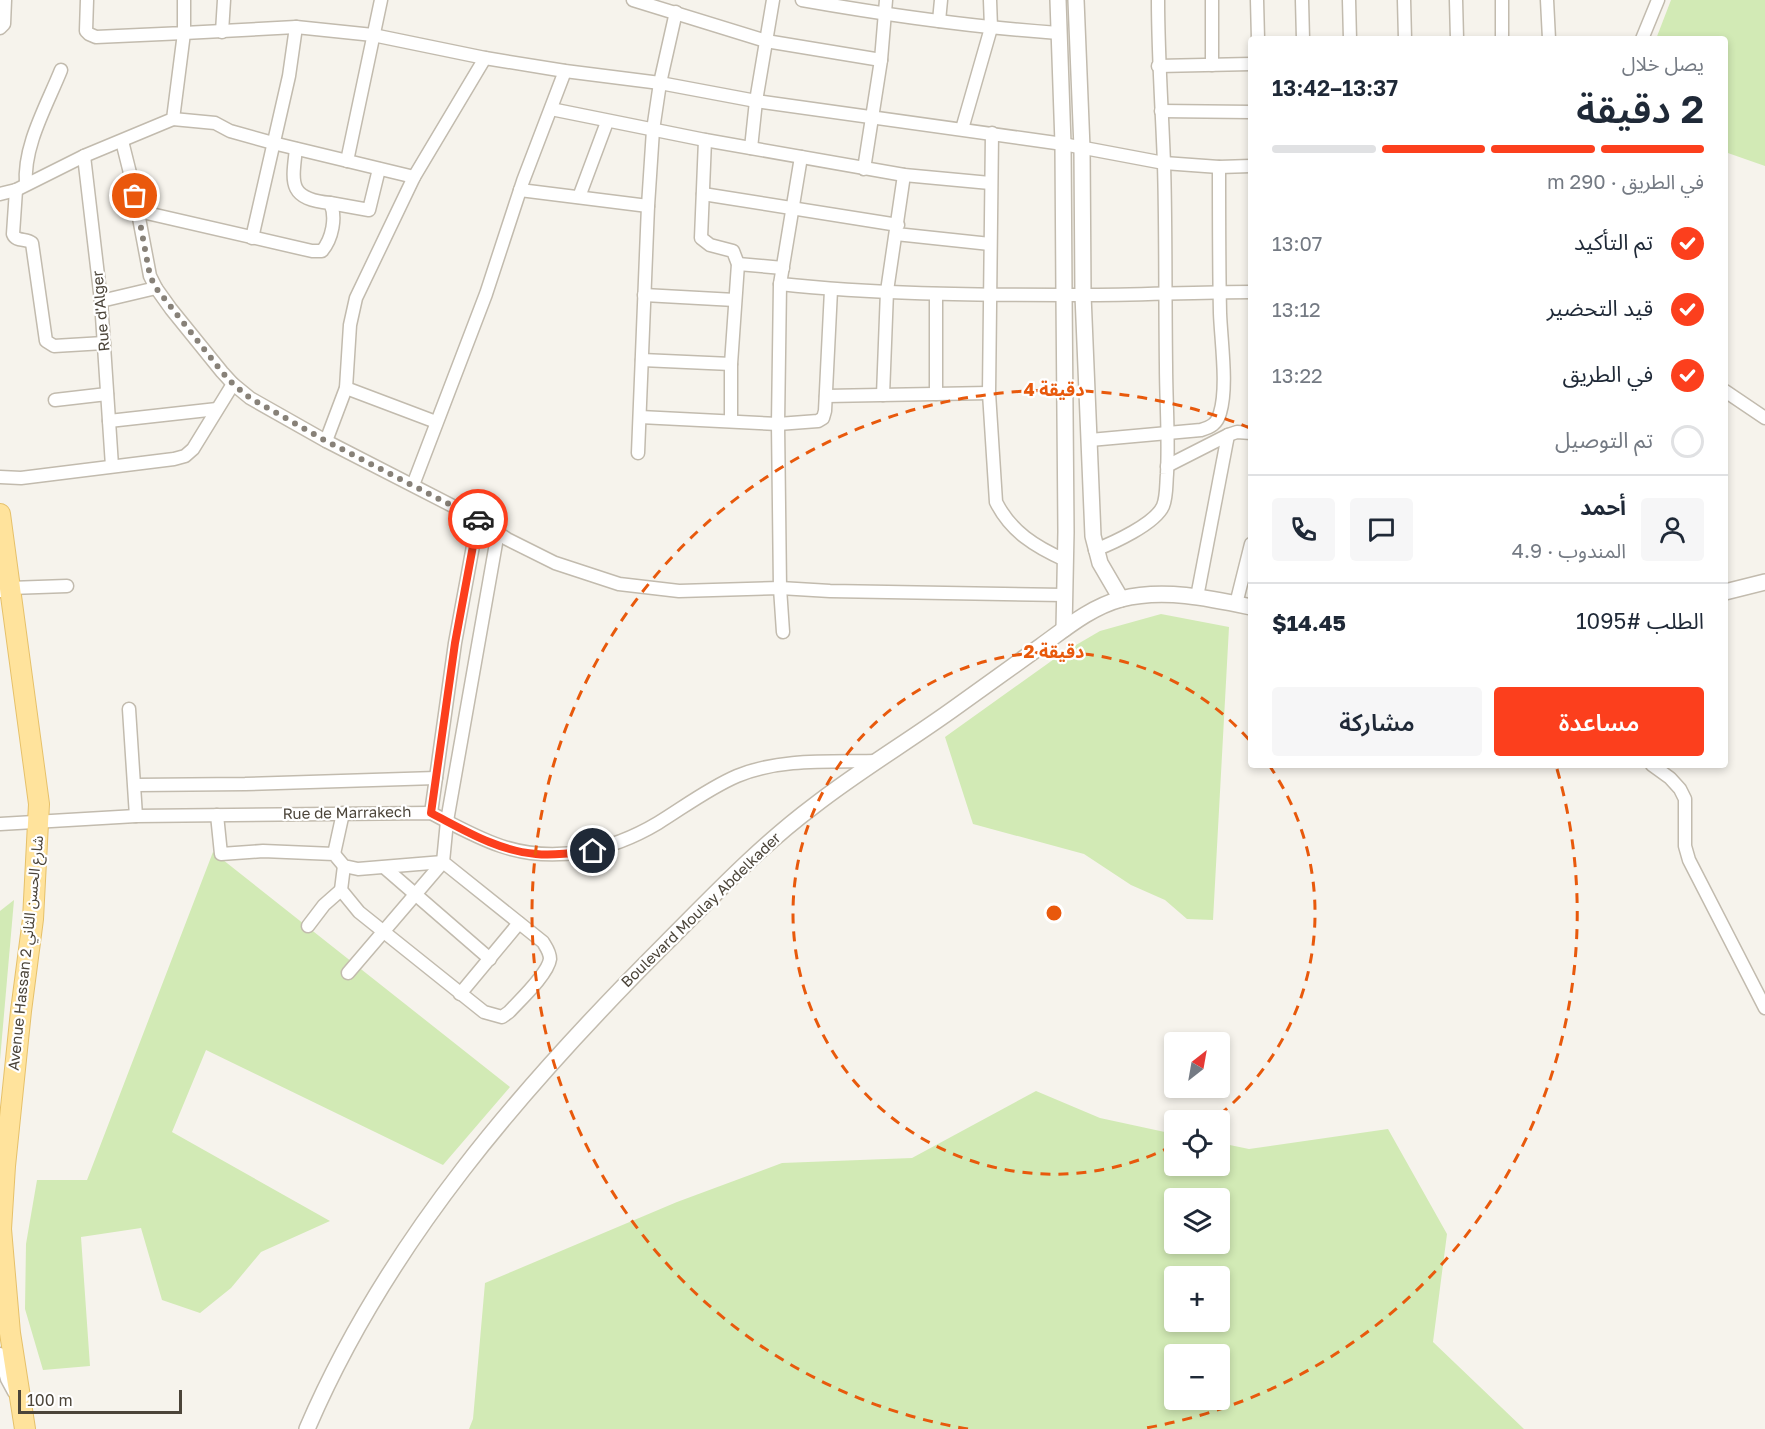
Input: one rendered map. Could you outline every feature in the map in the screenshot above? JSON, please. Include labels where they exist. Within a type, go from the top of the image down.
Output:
[{"type":"main road","name":"Avenue Hassan 2 شارع الحسن الثاني","points":[[0,514],[8,628],[39,804],[33,919],[5,1166],[1,1230],[10,1333],[25,1429]]},
{"type":"street","points":[[0,28],[4,24],[5,0]]},
{"type":"street","points":[[87,0],[86,31],[92,36],[296,27],[374,35],[485,58],[565,71],[660,83],[756,101],[992,133],[1164,163],[1248,166]]},
{"type":"street","points":[[173,119],[184,33],[184,0]]},
{"type":"street","points":[[222,32],[225,0]]},
{"type":"street","points":[[348,161],[381,0]]},
{"type":"street","points":[[633,0],[766,41],[881,60]]},
{"type":"street","points":[[751,148],[756,101],[773,0]]},
{"type":"street","points":[[802,0],[991,28],[1058,33]]},
{"type":"street","points":[[864,168],[874,117],[886,0]]},
{"type":"street","points":[[939,21],[941,0]]},
{"type":"street","points":[[962,129],[991,28],[990,0]]},
{"type":"street","points":[[1058,0],[1063,144],[1064,629]]},
{"type":"street","points":[[1076,0],[1082,148],[1083,295],[1095,550],[1121,599]]},
{"type":"street","points":[[1095,550],[1132,532],[1152,519],[1162,507],[1166,494],[1169,434],[1166,366],[1167,292],[1164,163],[1158,66],[1158,0]]},
{"type":"street","points":[[1212,0],[1212,65]]},
{"type":"street","points":[[1257,0],[1258,36]]},
{"type":"street","points":[[1302,0],[1303,36]]},
{"type":"street","points":[[1349,0],[1350,36]]},
{"type":"street","points":[[1404,0],[1405,36]]},
{"type":"street","points":[[1456,0],[1457,36]]},
{"type":"street","points":[[1502,0],[1502,36]]},
{"type":"street","points":[[1547,0],[1549,36]]},
{"type":"street","points":[[1643,36],[1658,0]]},
{"type":"street","points":[[638,453],[653,130],[660,83],[676,12]]},
{"type":"street","points":[[252,238],[289,76],[296,27]]},
{"type":"street","points":[[326,441],[346,388],[350,325],[356,298],[414,177],[485,58]]},
{"type":"street","points":[[1158,66],[1248,64]]},
{"type":"street","points":[[61,70],[29,151],[12,234],[18,239],[32,243],[46,341],[54,346],[104,343]]},
{"type":"street","points":[[413,485],[486,294],[520,190],[565,71]]},
{"type":"street","points":[[550,109],[607,122],[904,175],[990,183]]},
{"type":"street","points":[[1161,111],[1248,112]]},
{"type":"street","points":[[0,194],[21,187],[84,156],[173,119],[215,123],[230,131],[273,143],[414,177]]},
{"type":"street","points":[[579,197],[607,122]]},
{"type":"street","points":[[992,133],[988,393],[996,502],[1014,529],[1031,542],[1065,560]]},
{"type":"street","points":[[705,140],[701,238],[710,245],[733,251],[738,264],[731,364],[731,421]]},
{"type":"street","points":[[122,141],[150,276],[156,288],[233,384],[250,398],[326,441],[478,519],[555,563],[619,584],[679,591],[780,588],[1064,595]]},
{"type":"street","points":[[296,149],[293,185],[304,197],[369,210],[379,169]]},
{"type":"street","name":"Rue d'Alger","points":[[84,156],[101,301],[112,466]]},
{"type":"street","points":[[783,632],[780,588],[778,424],[780,284],[801,157]]},
{"type":"street","points":[[1090,441],[1201,430],[1212,427],[1220,414],[1223,392],[1219,166]]},
{"type":"street","points":[[883,395],[887,291],[904,175]]},
{"type":"street","points":[[520,190],[648,206]]},
{"type":"street","points":[[703,194],[794,209],[897,230],[990,244]]},
{"type":"street","points":[[138,211],[312,251],[322,250],[326,246],[334,219],[330,203]]},
{"type":"street","points":[[738,264],[783,268]]},
{"type":"street","points":[[780,284],[831,290],[936,294],[1064,296],[1248,292]]},
{"type":"street","points":[[101,301],[156,288]]},
{"type":"street","points":[[640,417],[778,424],[818,421],[823,418],[831,290]]},
{"type":"street","points":[[936,294],[936,394]]},
{"type":"street","points":[[644,295],[735,300]]},
{"type":"street","points":[[642,360],[731,364]]},
{"type":"street","points":[[0,477],[21,478],[185,456],[193,449],[233,384]]},
{"type":"street","points":[[346,388],[436,422]]},
{"type":"street","points":[[826,396],[988,393]]},
{"type":"street","points":[[1728,393],[1765,418]]},
{"type":"street","points":[[55,400],[107,394]]},
{"type":"street","points":[[109,421],[217,409]]},
{"type":"street","points":[[1167,466],[1228,435],[1237,432],[1248,433]]},
{"type":"street","points":[[1197,597],[1228,435]]},
{"type":"street","points":[[431,813],[455,643],[478,519]]},
{"type":"street","points":[[348,973],[443,862],[447,821],[498,532]]},
{"type":"street","points":[[1243,606],[1248,567]]},
{"type":"street","points":[[1728,591],[1765,582]]},
{"type":"street","points":[[5,590],[67,586]]},
{"type":"street","name":"Boulevard Moulay Abdelkader","points":[[307,1429],[337,1364],[395,1264],[441,1197],[523,1096],[627,982],[755,854],[814,805],[939,720],[1064,629],[1099,608],[1121,599],[1160,594],[1197,597],[1243,606]]},
{"type":"street","points":[[129,709],[136,816]]},
{"type":"street","name":"Rue de Marrakech","points":[[0,824],[136,816],[431,813],[502,847],[535,854],[558,854],[593,851],[626,840],[710,790],[748,772],[770,766],[877,761]]},
{"type":"street","points":[[1656,768],[1670,778],[1685,799],[1685,846],[1689,860],[1765,1008]]},
{"type":"street","points":[[135,785],[436,778]]},
{"type":"street","points":[[334,854],[343,813]]},
{"type":"street","points":[[217,815],[221,854],[263,851],[334,854],[344,866],[358,869],[443,862],[543,942],[549,952],[550,960],[544,972],[509,1012],[502,1017],[484,1012],[359,912],[341,890]]},
{"type":"street","points":[[308,926],[324,905],[341,890],[344,866]]},
{"type":"street","points":[[385,868],[490,959]]},
{"type":"street","points":[[460,994],[519,923]]},
{"type":"street","points":[[0,1354],[12,1390],[21,1399]]},
{"type":"green space","points":[[1671,0],[1765,0],[1765,166],[1728,153],[1728,36],[1657,36]]},
{"type":"green space","points":[[1161,614],[1229,627],[1213,920],[1187,919],[1165,900],[1131,885],[1084,854],[973,824],[945,737],[1064,652],[1100,631]]},
{"type":"green space","points":[[213,852],[510,1087],[443,1165],[206,1050],[172,1132],[330,1221],[261,1252],[231,1288],[200,1313],[162,1300],[141,1228],[81,1237],[90,1366],[43,1370],[25,1309],[26,1244],[37,1180],[87,1180]]},
{"type":"green space","points":[[14,900],[0,1060],[0,911]]},
{"type":"green space","points":[[1036,1091],[1100,1118],[1164,1132],[1164,1176],[1230,1176],[1230,1145],[1249,1149],[1388,1129],[1447,1234],[1433,1342],[1524,1429],[469,1429],[473,1419],[485,1283],[677,1202],[782,1163],[912,1158]]},
{"type":"way so far","points":[[135,196],[150,276],[156,288],[233,384],[250,398],[304,429],[478,519]]},
{"type":"route","points":[[478,519],[455,643],[431,813],[502,847],[535,854],[593,851]]}]
